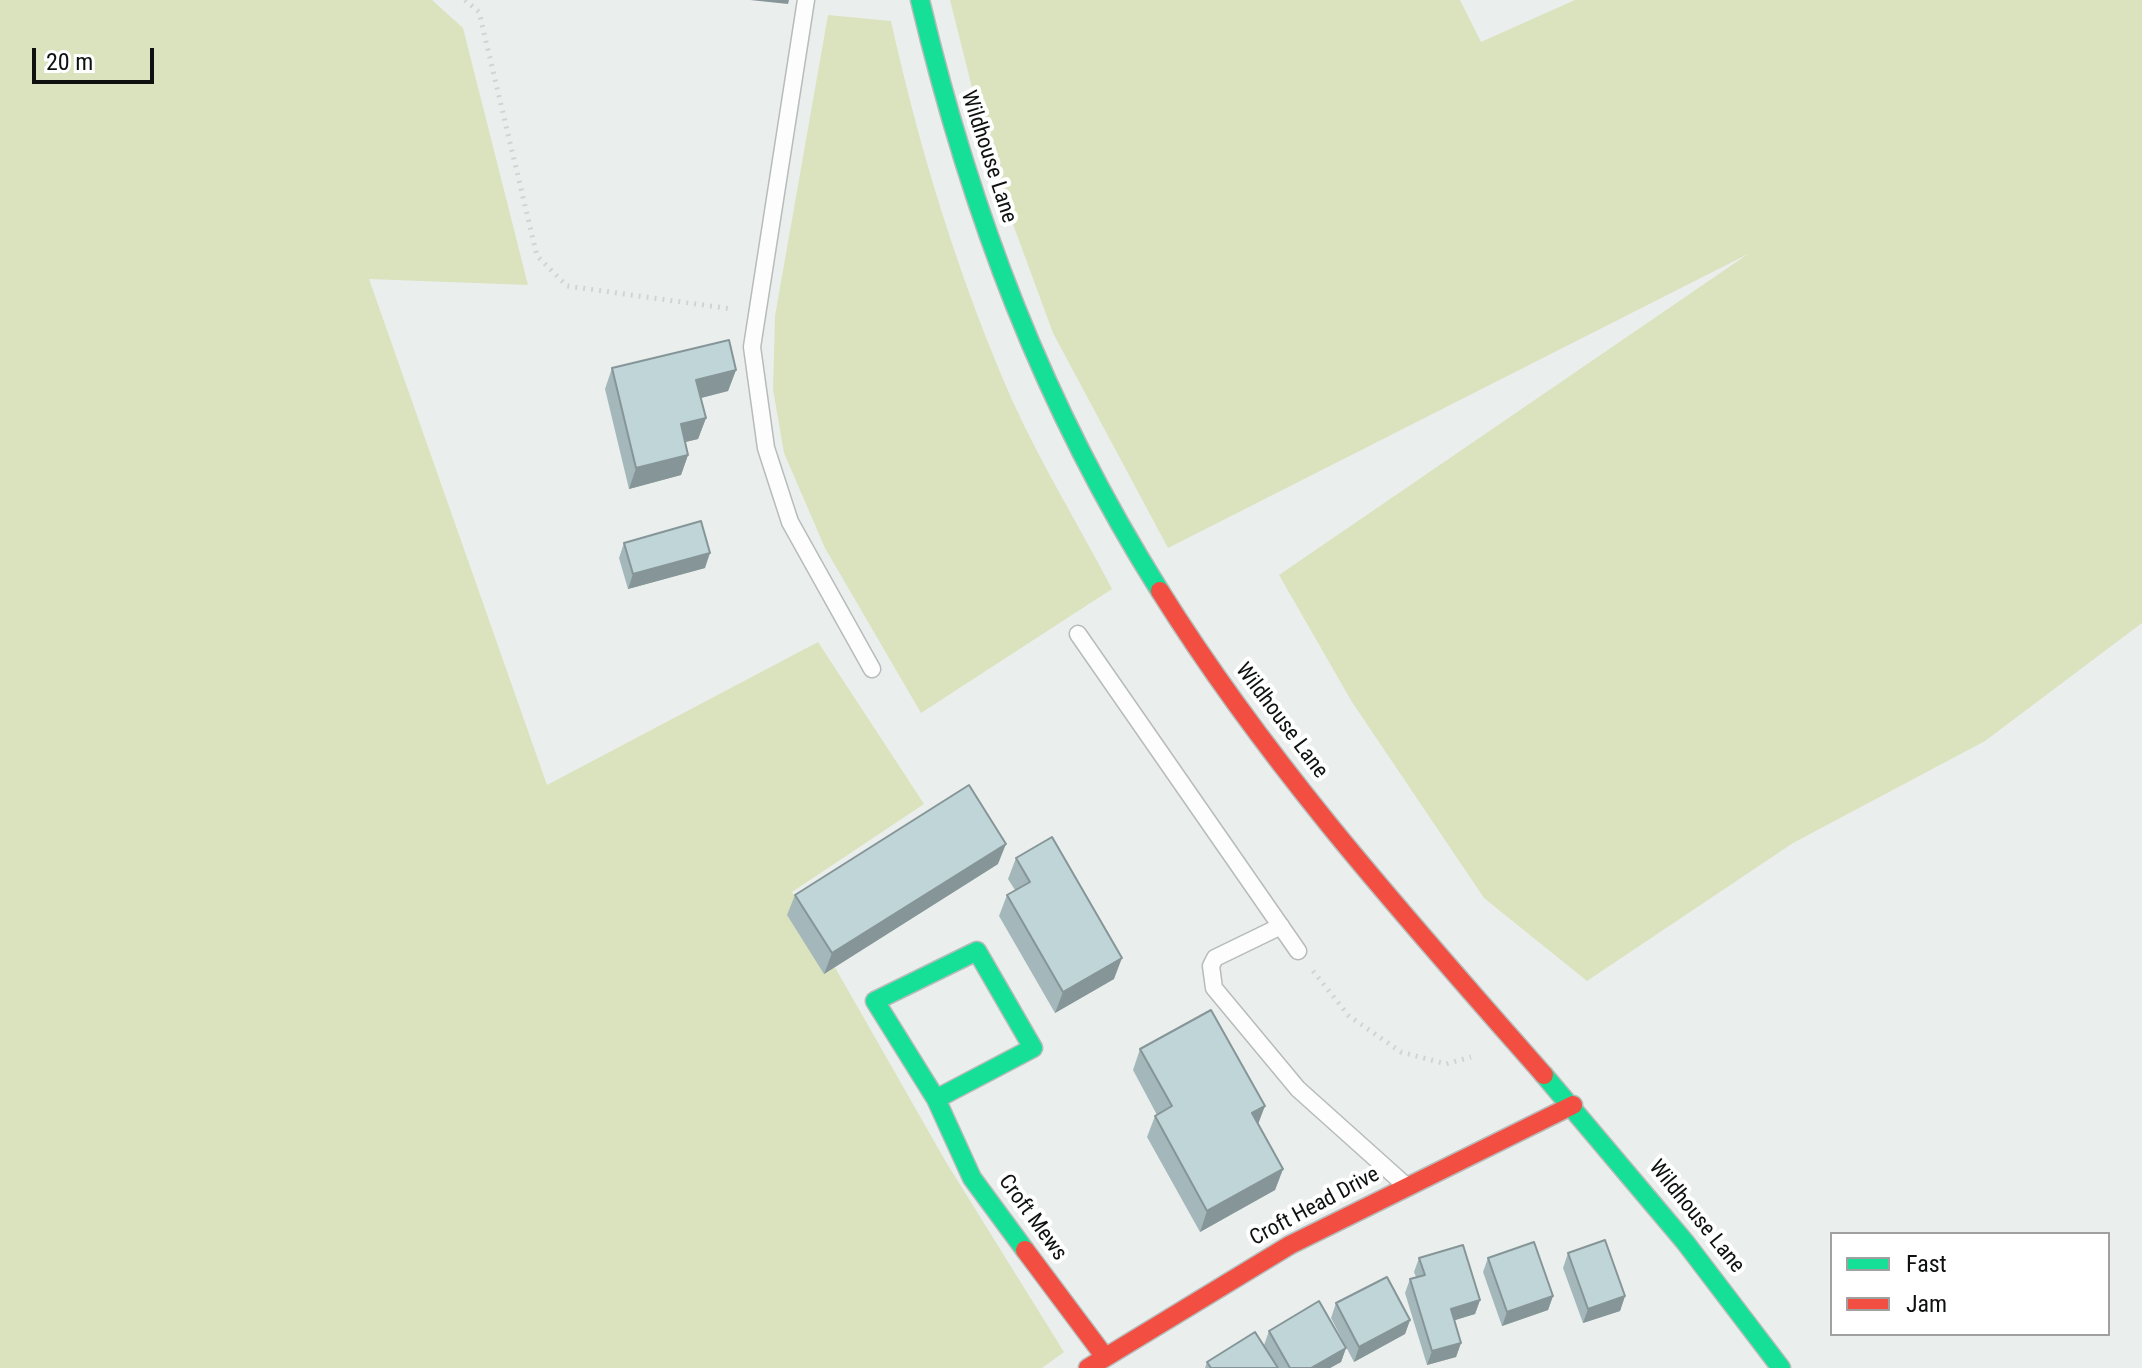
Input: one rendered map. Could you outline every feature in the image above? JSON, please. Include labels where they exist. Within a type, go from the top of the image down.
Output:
[{"type":"main road","name":"Wildhouse Lane","points":[[920,0],[945,111],[1025,336],[1138,560],[1250,724],[1373,880],[1573,1105],[1726,1290],[1781,1368]]},
{"type":"main road","name":"Croft Mews","points":[[936,1099],[1033,1048],[977,951],[875,1001],[936,1099],[972,1178],[1105,1357]]},
{"type":"main road","name":"Croft Head Drive","points":[[1088,1368],[1290,1245],[1573,1105]]},
{"type":"lane","points":[[806,0],[752,347],[766,448],[790,522],[872,669]]},
{"type":"lane","points":[[1078,634],[1298,951]]},
{"type":"lane","points":[[1281,926],[1215,958],[1211,966],[1214,988],[1298,1089],[1406,1185]]},
{"type":"path","points":[[465,0],[479,12],[537,256],[567,286],[757,312]]},
{"type":"path","points":[[1298,951],[1349,1016],[1401,1052],[1446,1064],[1519,1044]]},
{"type":"green space","points":[[0,0],[432,0],[463,28],[528,285],[369,279],[547,785],[818,642],[924,804],[792,892],[946,1162],[1064,1352],[1042,1368],[0,1368]]},
{"type":"green space","points":[[950,0],[1460,0],[1481,42],[1575,0],[2142,0],[2142,623],[1985,741],[1793,843],[1587,981],[1484,898],[1352,702],[1279,575],[1748,254],[1168,548],[1053,333],[992,167]]},
{"type":"green space","points":[[828,15],[891,21],[928,167],[958,262],[993,356],[1024,426],[1112,589],[921,713],[825,548],[784,453],[773,389],[775,316]]},
{"type":"building","points":[[729,340],[736,370],[696,380],[706,418],[681,424],[688,455],[636,468],[612,368]]},
{"type":"building","points":[[701,521],[710,553],[633,574],[624,543]]},
{"type":"building","points":[[969,785],[1006,844],[832,953],[795,895]]},
{"type":"building","points":[[1052,837],[1122,958],[1063,992],[1007,895],[1030,882],[1016,858]]},
{"type":"building","points":[[1211,1010],[1265,1106],[1252,1113],[1283,1169],[1207,1211],[1155,1116],[1172,1106],[1140,1049]]},
{"type":"building","points":[[1605,1240],[1625,1296],[1588,1309],[1568,1253]]},
{"type":"building","points":[[1534,1242],[1553,1296],[1507,1312],[1488,1258]]},
{"type":"building","points":[[1463,1245],[1480,1300],[1451,1309],[1461,1343],[1432,1351],[1410,1279],[1425,1275],[1419,1258]]},
{"type":"building","points":[[1387,1277],[1410,1320],[1359,1347],[1336,1303]]},
{"type":"building","points":[[1319,1301],[1346,1348],[1311,1368],[1290,1368],[1269,1331]]},
{"type":"building","points":[[1255,1332],[1278,1368],[1211,1368],[1207,1362]]},
{"type":"traffic: fast","points":[[920,0],[963,156],[1015,306],[1080,450],[1160,591]]},
{"type":"traffic: fast","points":[[936,1099],[1033,1048],[977,951],[875,1001],[936,1099],[972,1178],[1025,1250]]},
{"type":"traffic: fast","points":[[1544,1075],[1685,1242],[1781,1368]]},
{"type":"traffic: jam","points":[[1160,591],[1247,719],[1294,781],[1392,900],[1544,1075]]},
{"type":"traffic: jam","points":[[1088,1368],[1290,1245],[1573,1105]]},
{"type":"traffic: jam","points":[[1025,1250],[1105,1357]]}]
